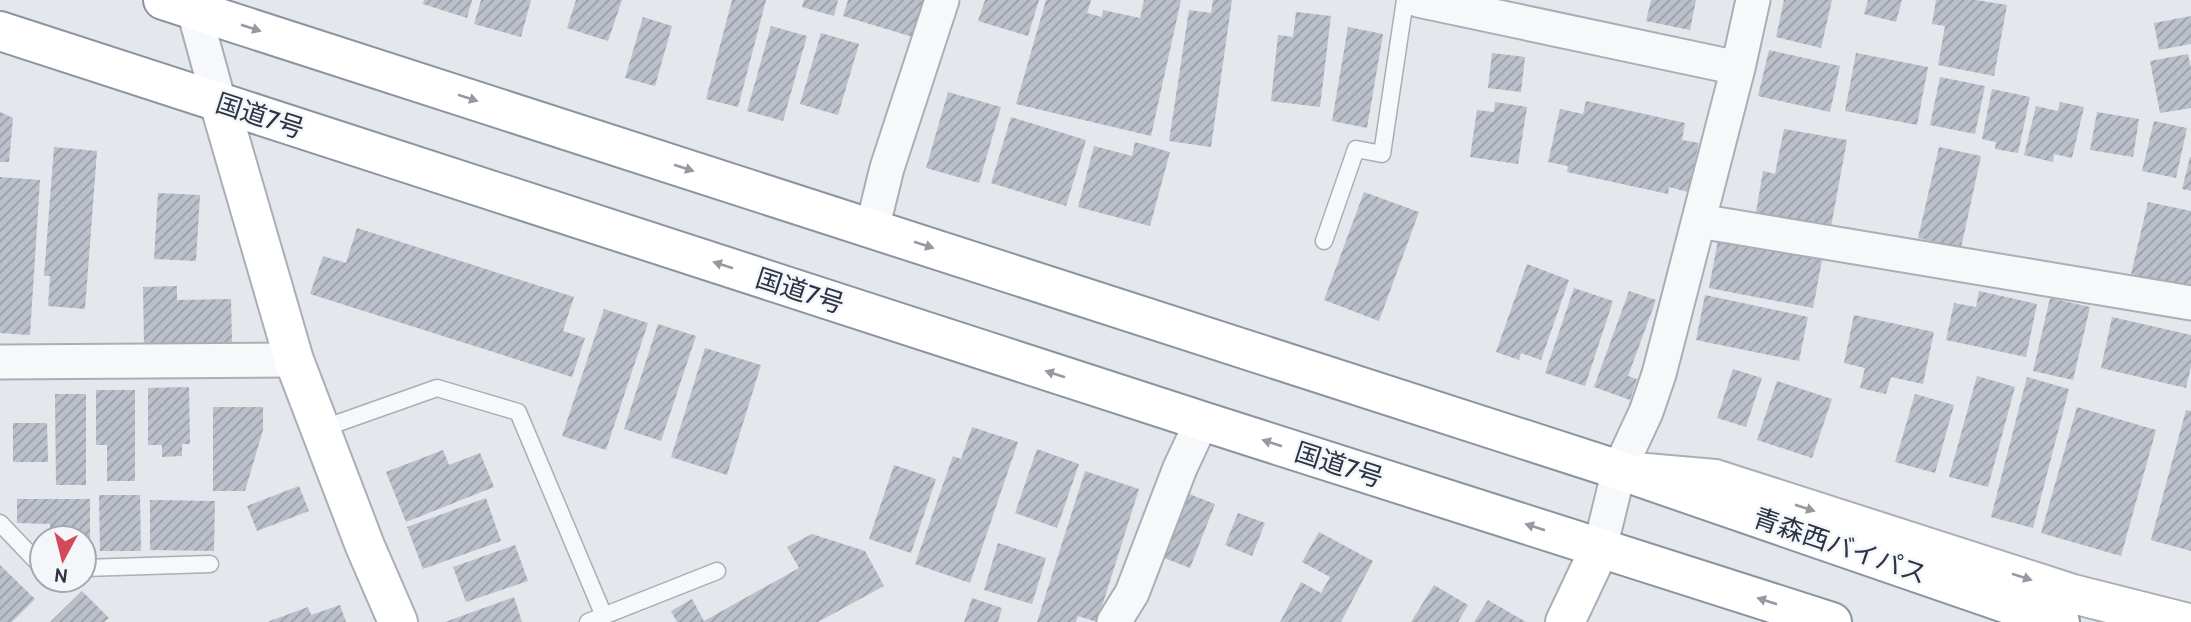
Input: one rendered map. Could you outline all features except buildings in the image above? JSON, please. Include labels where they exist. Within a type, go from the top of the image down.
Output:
[{"type":"main road","points":[[182,3],[1619,470],[1715,479],[2073,594],[2184,622]]},
{"type":"main road","name":"国道7号","points":[[0,31],[1600,548]]},
{"type":"main road","points":[[219,102],[295,360],[365,546],[398,622]]},
{"type":"main road","name":"青森西バイパス","points":[[1619,470],[2060,622]]},
{"type":"main road","points":[[1565,622],[1600,548],[1832,622]]},
{"type":"street","points":[[872,229],[887,168],[942,0]]},
{"type":"street","points":[[1418,0],[1738,68]]},
{"type":"street","points":[[1600,548],[1619,470],[1646,412],[1659,374],[1753,0]]},
{"type":"street","points":[[182,3],[219,102]]},
{"type":"street","points":[[1699,221],[2191,303]]},
{"type":"street","points":[[0,362],[295,360]]},
{"type":"street","points":[[1114,622],[1132,593],[1180,468],[1202,421]]},
{"type":"lane","points":[[1324,241],[1356,149],[1382,154],[1405,0]]},
{"type":"lane","points":[[321,429],[437,388],[518,412],[604,616]]},
{"type":"lane","points":[[0,523],[28,552]]},
{"type":"lane","points":[[98,568],[210,564]]},
{"type":"lane","points":[[588,622],[717,571]]}]
